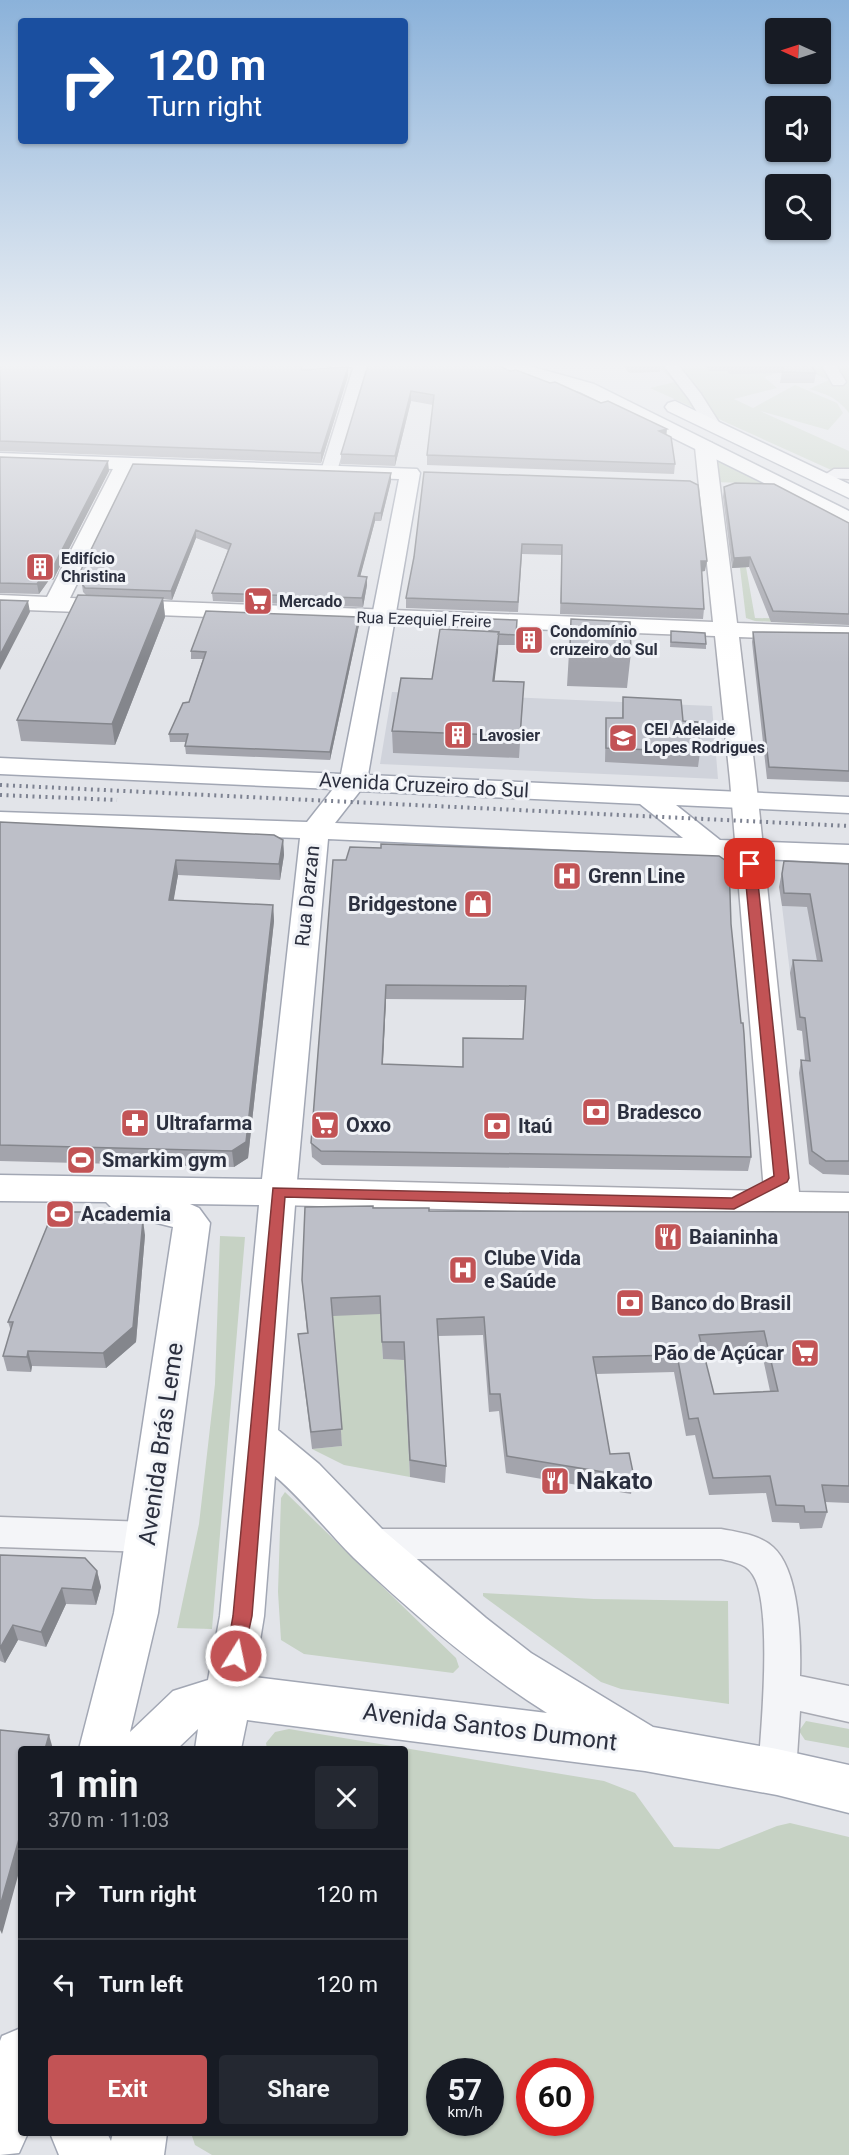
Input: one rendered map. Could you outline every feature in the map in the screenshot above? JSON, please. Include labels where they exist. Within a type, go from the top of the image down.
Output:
[{"type":"main road","points":[[112,463],[329,471]]},
{"type":"main road","points":[[55,604],[126,463]]},
{"type":"main road","points":[[702,463],[699,483],[727,630],[783,1191]]},
{"type":"main road","points":[[736,463],[849,519]]},
{"type":"main road","points":[[790,463],[849,492]]},
{"type":"main road","name":"Rua Darzan","points":[[219,1746],[243,1616],[278,1192],[315,830],[353,782],[383,618],[421,473],[329,471]]},
{"type":"main road","points":[[699,483],[826,490],[849,499]]},
{"type":"main road","name":"Rua Ezequiel Freire","points":[[0,602],[849,634]]},
{"type":"main road","name":"Avenida Cruzeiro do Sul","points":[[0,766],[849,805]]},
{"type":"main road","points":[[266,778],[315,830]]},
{"type":"main road","points":[[647,795],[710,848],[750,864],[849,854]]},
{"type":"main road","points":[[0,820],[315,830],[710,848]]},
{"type":"main road","points":[[0,1188],[278,1192],[734,1204],[783,1191],[849,1206]]},
{"type":"main road","name":"Avenida Brás Leme","points":[[103,1746],[136,1613],[192,1223],[186,1216],[173,1211],[130,1204],[114,1190]]},
{"type":"main road","points":[[257,1437],[304,1476],[369,1544],[470,1633],[515,1668],[645,1748]]},
{"type":"main road","name":"Avenida Santos Dumont","points":[[149,1746],[189,1707],[229,1696],[299,1702],[645,1748],[777,1772],[849,1789]]},
{"type":"main road","points":[[0,2133],[18,2066]]},
{"type":"main road","points":[[79,2136],[89,2155]]},
{"type":"main road","points":[[136,2155],[139,2136]]},
{"type":"street","points":[[329,471],[332,463]]},
{"type":"street","points":[[0,1532],[148,1537]]},
{"type":"street","points":[[369,1544],[721,1544],[747,1550],[766,1563],[778,1592],[782,1690],[777,1772]]},
{"type":"street","points":[[782,1690],[849,1704]]},
{"type":"shaded area","points":[[392,692],[712,706],[718,779],[380,764]]},
{"type":"shaded area","points":[[782,906],[849,909],[849,975],[790,973]]},
{"type":"green space","points":[[711,463],[733,463],[775,484],[714,482]]},
{"type":"green space","points":[[815,463],[849,463],[849,478]]},
{"type":"green space","points":[[746,567],[755,618],[812,619],[814,624],[755,621],[746,618],[740,568]]},
{"type":"green space","points":[[220,1236],[245,1237],[212,1629],[177,1628],[199,1524],[215,1384]]},
{"type":"green space","points":[[332,1301],[380,1314],[383,1359],[404,1360],[410,1477],[344,1465],[312,1449],[342,1446],[333,1348]]},
{"type":"green space","points":[[285,1492],[456,1658],[459,1667],[453,1673],[304,1654],[281,1640],[278,1592],[281,1498]]},
{"type":"green space","points":[[483,1593],[594,1599],[728,1601],[729,1704],[621,1689],[601,1682],[483,1596]]},
{"type":"green space","points":[[806,1721],[849,1729],[849,1748],[805,1740],[799,1731]]},
{"type":"green space","points":[[289,1729],[392,1746],[266,1746],[266,1743],[275,1732]]},
{"type":"green space","points":[[408,1749],[604,1781],[635,1793],[674,1847],[719,1849],[790,1823],[849,1837],[849,2155],[212,2155],[195,2145],[192,2136],[408,2136]]},
{"type":"building","points":[[0,463],[107,463],[52,569],[47,569],[37,584],[0,583]]},
{"type":"building","points":[[636,463],[675,463],[675,464]]},
{"type":"building","points":[[133,464],[391,473],[381,513],[375,513],[358,576],[367,577],[362,598],[212,593],[231,544],[196,530],[171,591],[85,588],[80,572]]},
{"type":"building","points":[[424,472],[690,481],[698,485],[707,561],[701,561],[704,609],[561,603],[562,545],[522,544],[518,602],[406,598],[414,557]]},
{"type":"building","points":[[735,483],[774,484],[849,523],[849,614],[773,611],[750,557],[734,558],[724,487]]},
{"type":"building","points":[[78,595],[163,598],[112,724],[17,720]]},
{"type":"building","points":[[0,600],[28,601],[0,655]]},
{"type":"building","points":[[206,611],[359,617],[330,752],[185,746],[188,734],[169,734],[183,703],[189,702],[206,652],[191,651]]},
{"type":"building","points":[[491,619],[517,620],[516,635],[489,631]]},
{"type":"building","points":[[571,619],[630,622],[631,652],[570,649]]},
{"type":"building","points":[[440,629],[499,632],[493,681],[524,682],[520,736],[392,731],[401,678],[432,679]]},
{"type":"building","points":[[671,631],[705,633],[706,644],[671,642]]},
{"type":"building","points":[[753,632],[849,633],[849,771],[769,767]]},
{"type":"building","points":[[623,697],[681,700],[683,721],[698,722],[700,752],[606,748],[606,718],[623,718]]},
{"type":"building","points":[[0,822],[274,835],[283,840],[279,864],[176,860],[169,900],[273,905],[246,1142],[232,1151],[0,1145]]},
{"type":"building","points":[[381,844],[719,856],[729,863],[731,924],[744,1034],[751,1157],[321,1151],[311,1143],[333,860],[346,860],[350,847],[381,848]],"holes":[[[386,985],[526,986],[523,1039],[463,1038],[463,1067],[382,1064]]]},
{"type":"building","points":[[784,861],[849,864],[849,1161],[826,1161],[812,1151],[801,1060],[810,1061],[805,1018],[800,1017],[793,960],[822,961],[810,894],[784,893],[782,874]]},
{"type":"building","points":[[373,1206],[373,1208],[429,1208],[429,1211],[849,1212],[849,1486],[822,1485],[827,1512],[805,1512],[804,1506],[776,1505],[770,1476],[713,1478],[698,1418],[689,1419],[677,1355],[593,1357],[610,1454],[629,1453],[634,1477],[507,1456],[500,1394],[490,1394],[484,1317],[437,1319],[446,1466],[410,1460],[404,1342],[382,1342],[380,1296],[331,1298],[342,1429],[311,1432],[298,1334],[308,1333],[302,1280],[305,1207]],"holes":[[[764,1331],[778,1391],[714,1394],[699,1335]]]},
{"type":"building","points":[[53,1212],[133,1212],[143,1220],[133,1327],[103,1353],[28,1351],[27,1357],[3,1356],[13,1322],[8,1322]]},
{"type":"building","points":[[0,1555],[85,1558],[97,1571],[92,1590],[62,1588],[41,1632],[13,1625],[0,1648]]},
{"type":"building","points":[[0,1730],[49,1735],[46,1746],[18,1746],[18,1843],[0,1906]]},
{"type":"railway","points":[[0,785],[849,826]]},
{"type":"railway","points":[[0,795],[117,800]]},
{"type":"place","name":"Edifício Christina","points":[[40,567]]},
{"type":"place","name":"Mercado","points":[[258,601]]},
{"type":"place","name":"Condomínio cruzeiro do Sul","points":[[529,640]]},
{"type":"place","name":"Lavosier","points":[[458,735]]},
{"type":"place","name":"CEI Adelaide Lopes Rodrigues","points":[[623,738]]},
{"type":"place","name":"Grenn Line","points":[[567,876]]},
{"type":"place","name":"Bridgestone","points":[[478,904]]},
{"type":"place","name":"Bradesco","points":[[596,1112]]},
{"type":"place","name":"Ultrafarma","points":[[135,1123]]},
{"type":"place","name":"Oxxo","points":[[325,1125]]},
{"type":"place","name":"Itaú","points":[[497,1126]]},
{"type":"place","name":"Smarkim gym","points":[[81,1160]]},
{"type":"place","name":"Academia","points":[[60,1214]]},
{"type":"place","name":"Baianinha","points":[[668,1237]]},
{"type":"place","name":"Clube Vida e Saúde","points":[[463,1270]]},
{"type":"place","name":"Banco do Brasil","points":[[630,1303]]},
{"type":"place","name":"Pão de Açúcar","points":[[805,1353]]},
{"type":"place","name":"Nakato","points":[[555,1481]]},
{"type":"route","points":[[236,1656],[243,1616],[278,1192],[734,1204],[782,1178],[750,864]]}]
